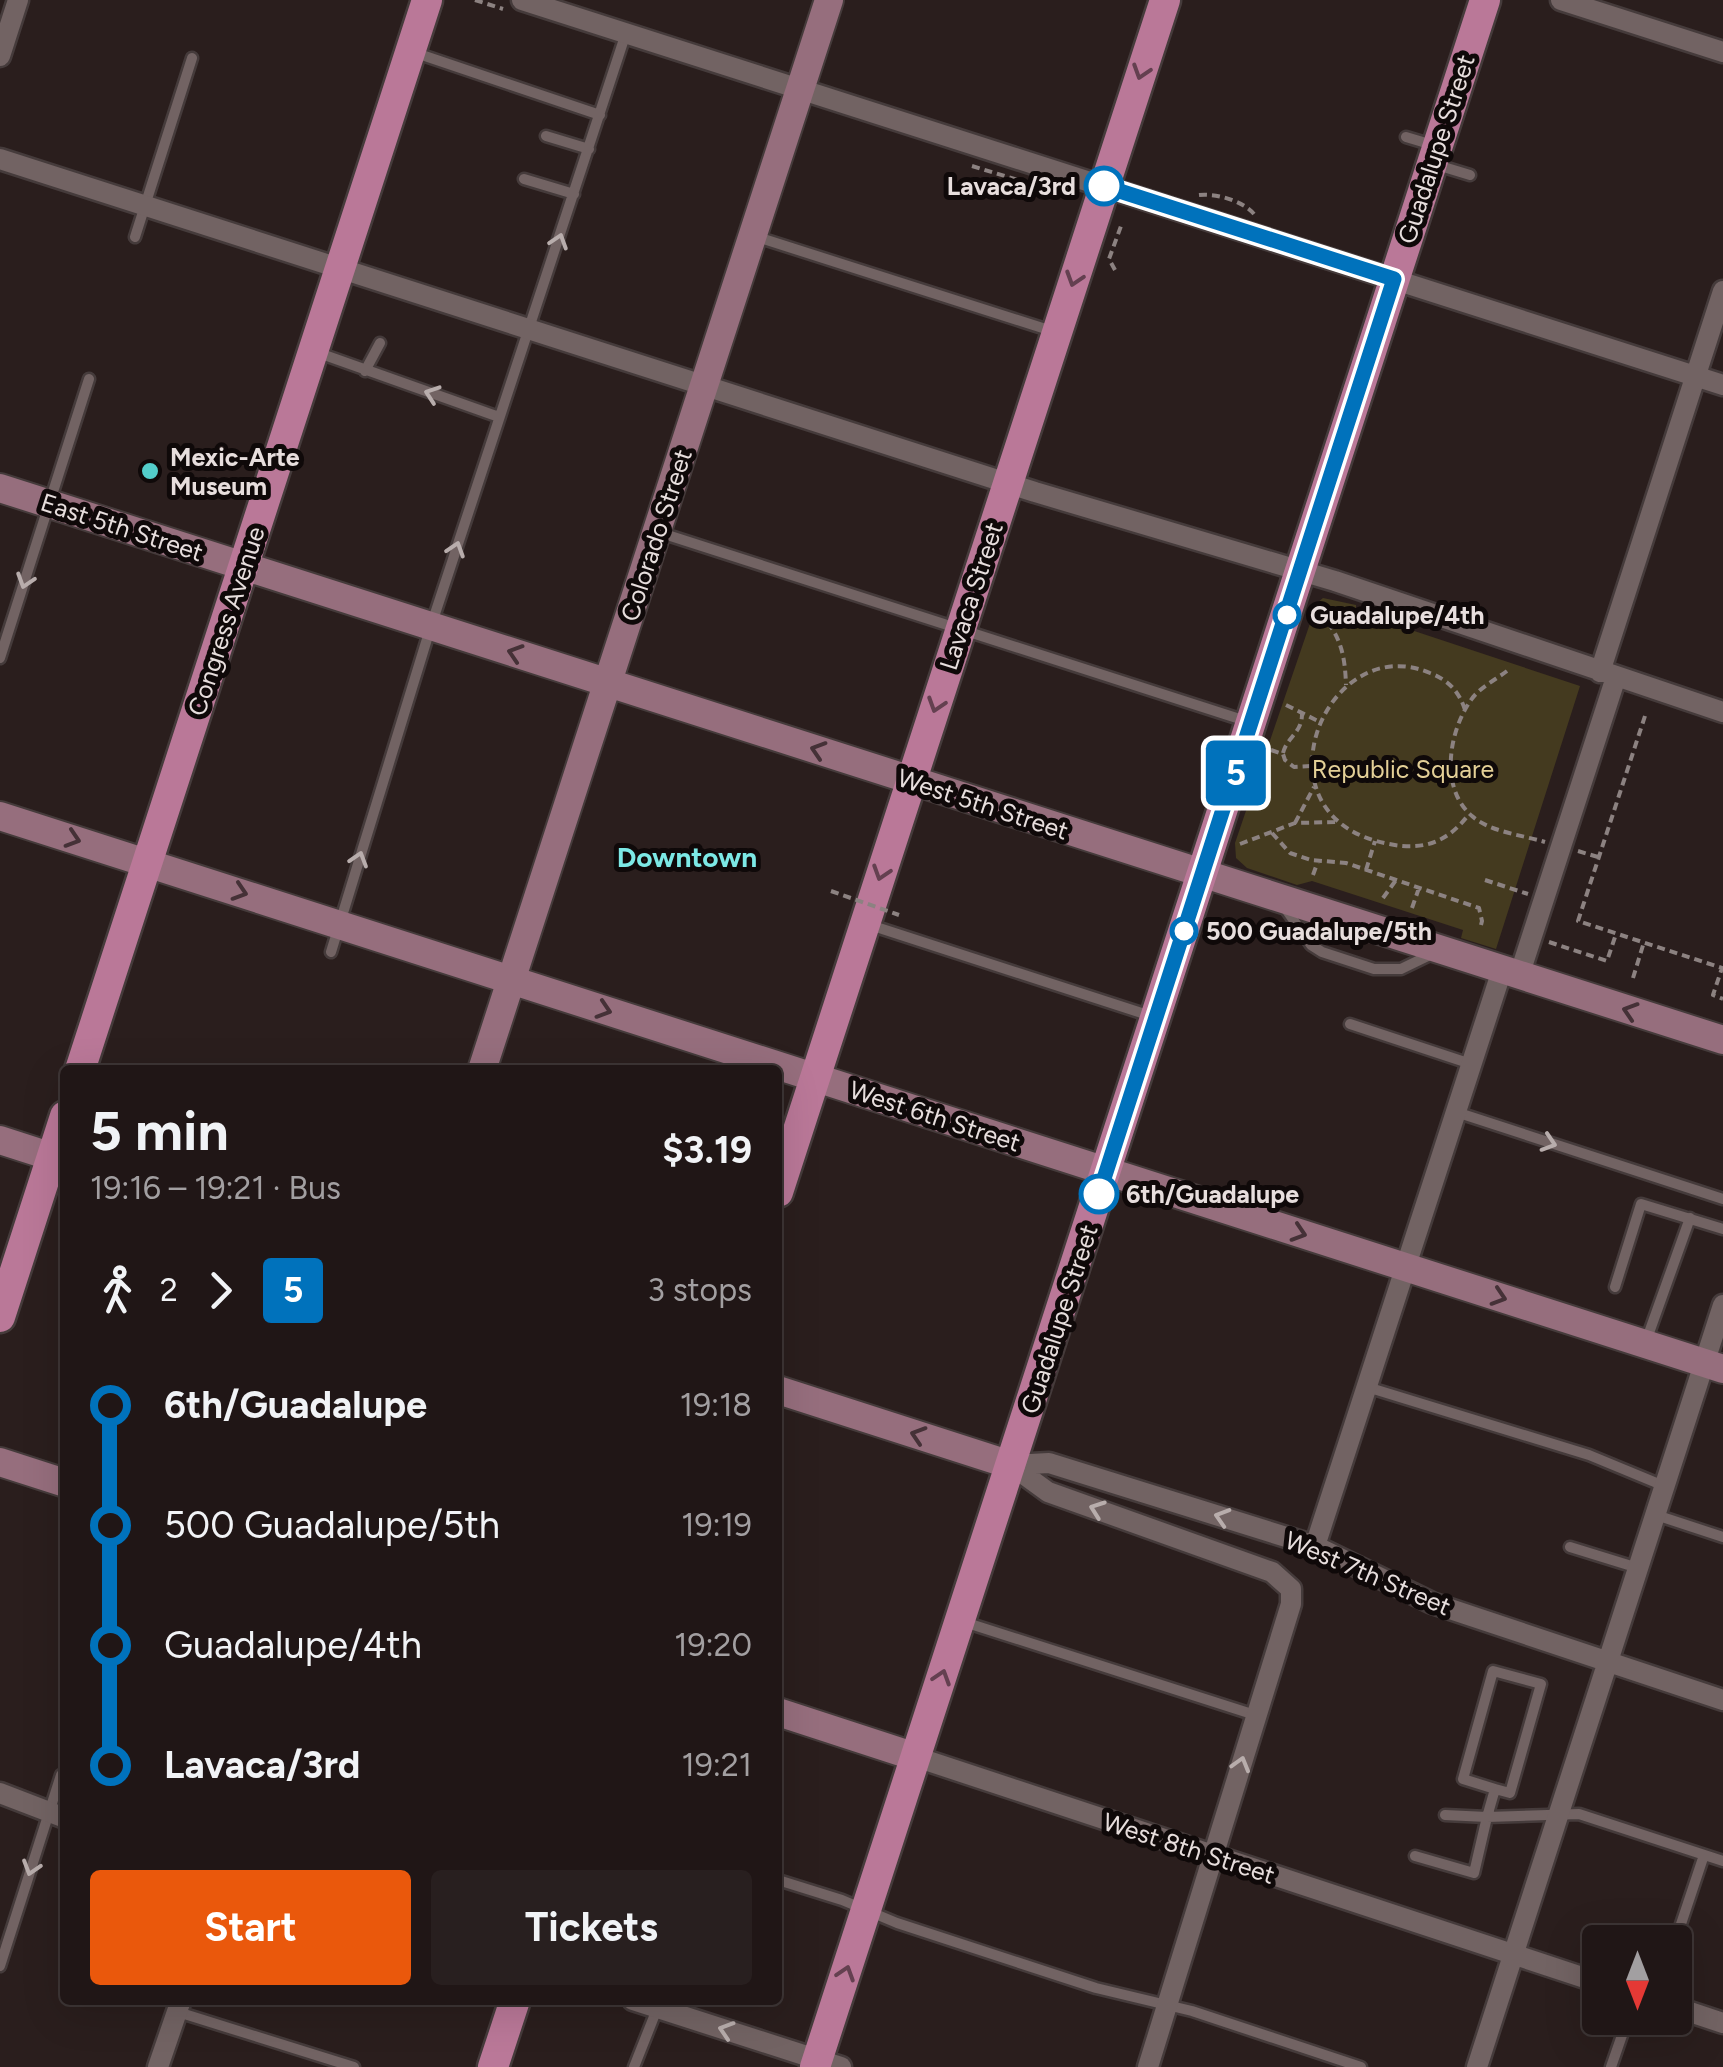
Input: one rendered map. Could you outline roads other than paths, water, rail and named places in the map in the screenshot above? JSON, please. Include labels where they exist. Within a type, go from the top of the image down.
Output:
[{"type":"main road","name":"Congress Avenue","points":[[82,1065],[427,0]]},
{"type":"main road","name":"Colorado Street","points":[[484,1065],[829,0]]},
{"type":"main road","name":"Lavaca Street","points":[[782,1180],[1164,0]]},
{"type":"main road","name":"Guadalupe Street","points":[[825,2064],[866,1911],[1485,0]]},
{"type":"main road","name":"East 5th Street","points":[[0,488],[244,566]]},
{"type":"main road","name":"West 5th Street","points":[[244,566],[1723,1040]]},
{"type":"main road","name":"West 6th Street","points":[[0,816],[777,1065]]},
{"type":"main road","name":"West 6th Street","points":[[782,1066],[1714,1366]]},
{"type":"main road","points":[[0,1140],[58,1159],[0,1317]]},
{"type":"main road","name":"West 7th Street","points":[[782,1391],[1011,1465]]},
{"type":"main road","points":[[0,1462],[60,1481]]},
{"type":"main road","name":"West 8th Street","points":[[782,1713],[916,1757]]},
{"type":"main road","points":[[493,2067],[513,2005]]},
{"type":"street","points":[[0,56],[16,0]]},
{"type":"street","points":[[522,0],[1723,386]]},
{"type":"street","points":[[1560,0],[1723,52]]},
{"type":"street","points":[[0,159],[1008,483],[1334,581],[1723,712]]},
{"type":"street","points":[[1315,1546],[1472,1064],[1544,899],[1723,291]]},
{"type":"street","points":[[1477,2067],[1664,1486],[1714,1366],[1723,1306]]},
{"type":"street","name":"West 7th Street","points":[[1011,1465],[1048,1463],[1315,1546],[1432,1603],[1723,1700]]},
{"type":"street","name":"West 7th Street","points":[[1011,1465],[1048,1492],[1272,1572],[1286,1581],[1292,1599],[1255,1715]]},
{"type":"street","points":[[1148,2067],[1255,1715]]},
{"type":"street","name":"West 8th Street","points":[[916,1757],[1582,1976]]},
{"type":"street","points":[[0,1794],[56,1815]]},
{"type":"street","points":[[648,2005],[825,2064]]},
{"type":"street","points":[[158,2067],[179,2006]]},
{"type":"street","points":[[1692,2013],[1723,2023]]},
{"type":"lane","points":[[331,952],[499,417],[626,34]]},
{"type":"lane","points":[[410,51],[600,116]]},
{"type":"lane","points":[[135,237],[192,58]]},
{"type":"lane","points":[[546,136],[589,148]]},
{"type":"lane","points":[[1406,137],[1470,175]]},
{"type":"lane","points":[[524,179],[574,194]]},
{"type":"lane","points":[[753,236],[1056,333]]},
{"type":"lane","points":[[365,371],[380,342]]},
{"type":"lane","points":[[313,350],[499,417]]},
{"type":"lane","points":[[0,658],[89,379]]},
{"type":"lane","points":[[657,532],[1252,723]]},
{"type":"lane","points":[[865,924],[1156,1017]]},
{"type":"lane","points":[[1350,1024],[1472,1064]]},
{"type":"lane","points":[[1456,1112],[1723,1199]]},
{"type":"lane","points":[[1615,1287],[1641,1204],[1723,1229]]},
{"type":"lane","points":[[1645,1344],[1690,1218]]},
{"type":"lane","points":[[1367,1387],[1589,1455],[1664,1486]]},
{"type":"lane","points":[[1655,1515],[1723,1537]]},
{"type":"lane","points":[[1570,1547],[1638,1568]]},
{"type":"lane","points":[[960,1621],[1255,1715]]},
{"type":"lane","points":[[1493,1671],[1541,1684],[1510,1794],[1494,1789],[1464,1780],[1493,1671]]},
{"type":"lane","points":[[0,1966],[56,1815],[60,1783]]},
{"type":"lane","points":[[1416,1856],[1474,1873],[1494,1789]]},
{"type":"lane","points":[[1446,1815],[1579,1814],[1723,1861]]},
{"type":"lane","points":[[1681,1925],[1704,1856]]},
{"type":"lane","points":[[782,1881],[1096,1988],[1192,2012],[1361,2067]]},
{"type":"lane","points":[[179,2006],[354,2067]]},
{"type":"lane","points":[[634,2067],[657,2008]]},
{"type":"lane","points":[[1610,2067],[1622,2035]]},
{"type":"place","name":"Lavaca/3rd","points":[[1104,186]]},
{"type":"place","name":"Mexic-Arte Museum","points":[[150,471]]},
{"type":"place","name":"Guadalupe/4th","points":[[1287,615]]},
{"type":"place","name":"500 Guadalupe/5th","points":[[1184,931]]},
{"type":"place","name":"6th/Guadalupe","points":[[1099,1194]]},
{"type":"district","name":"Downtown","points":[[687,857]]},
{"type":"park label","name":"Republic Square","points":[[1403,769]]}]
